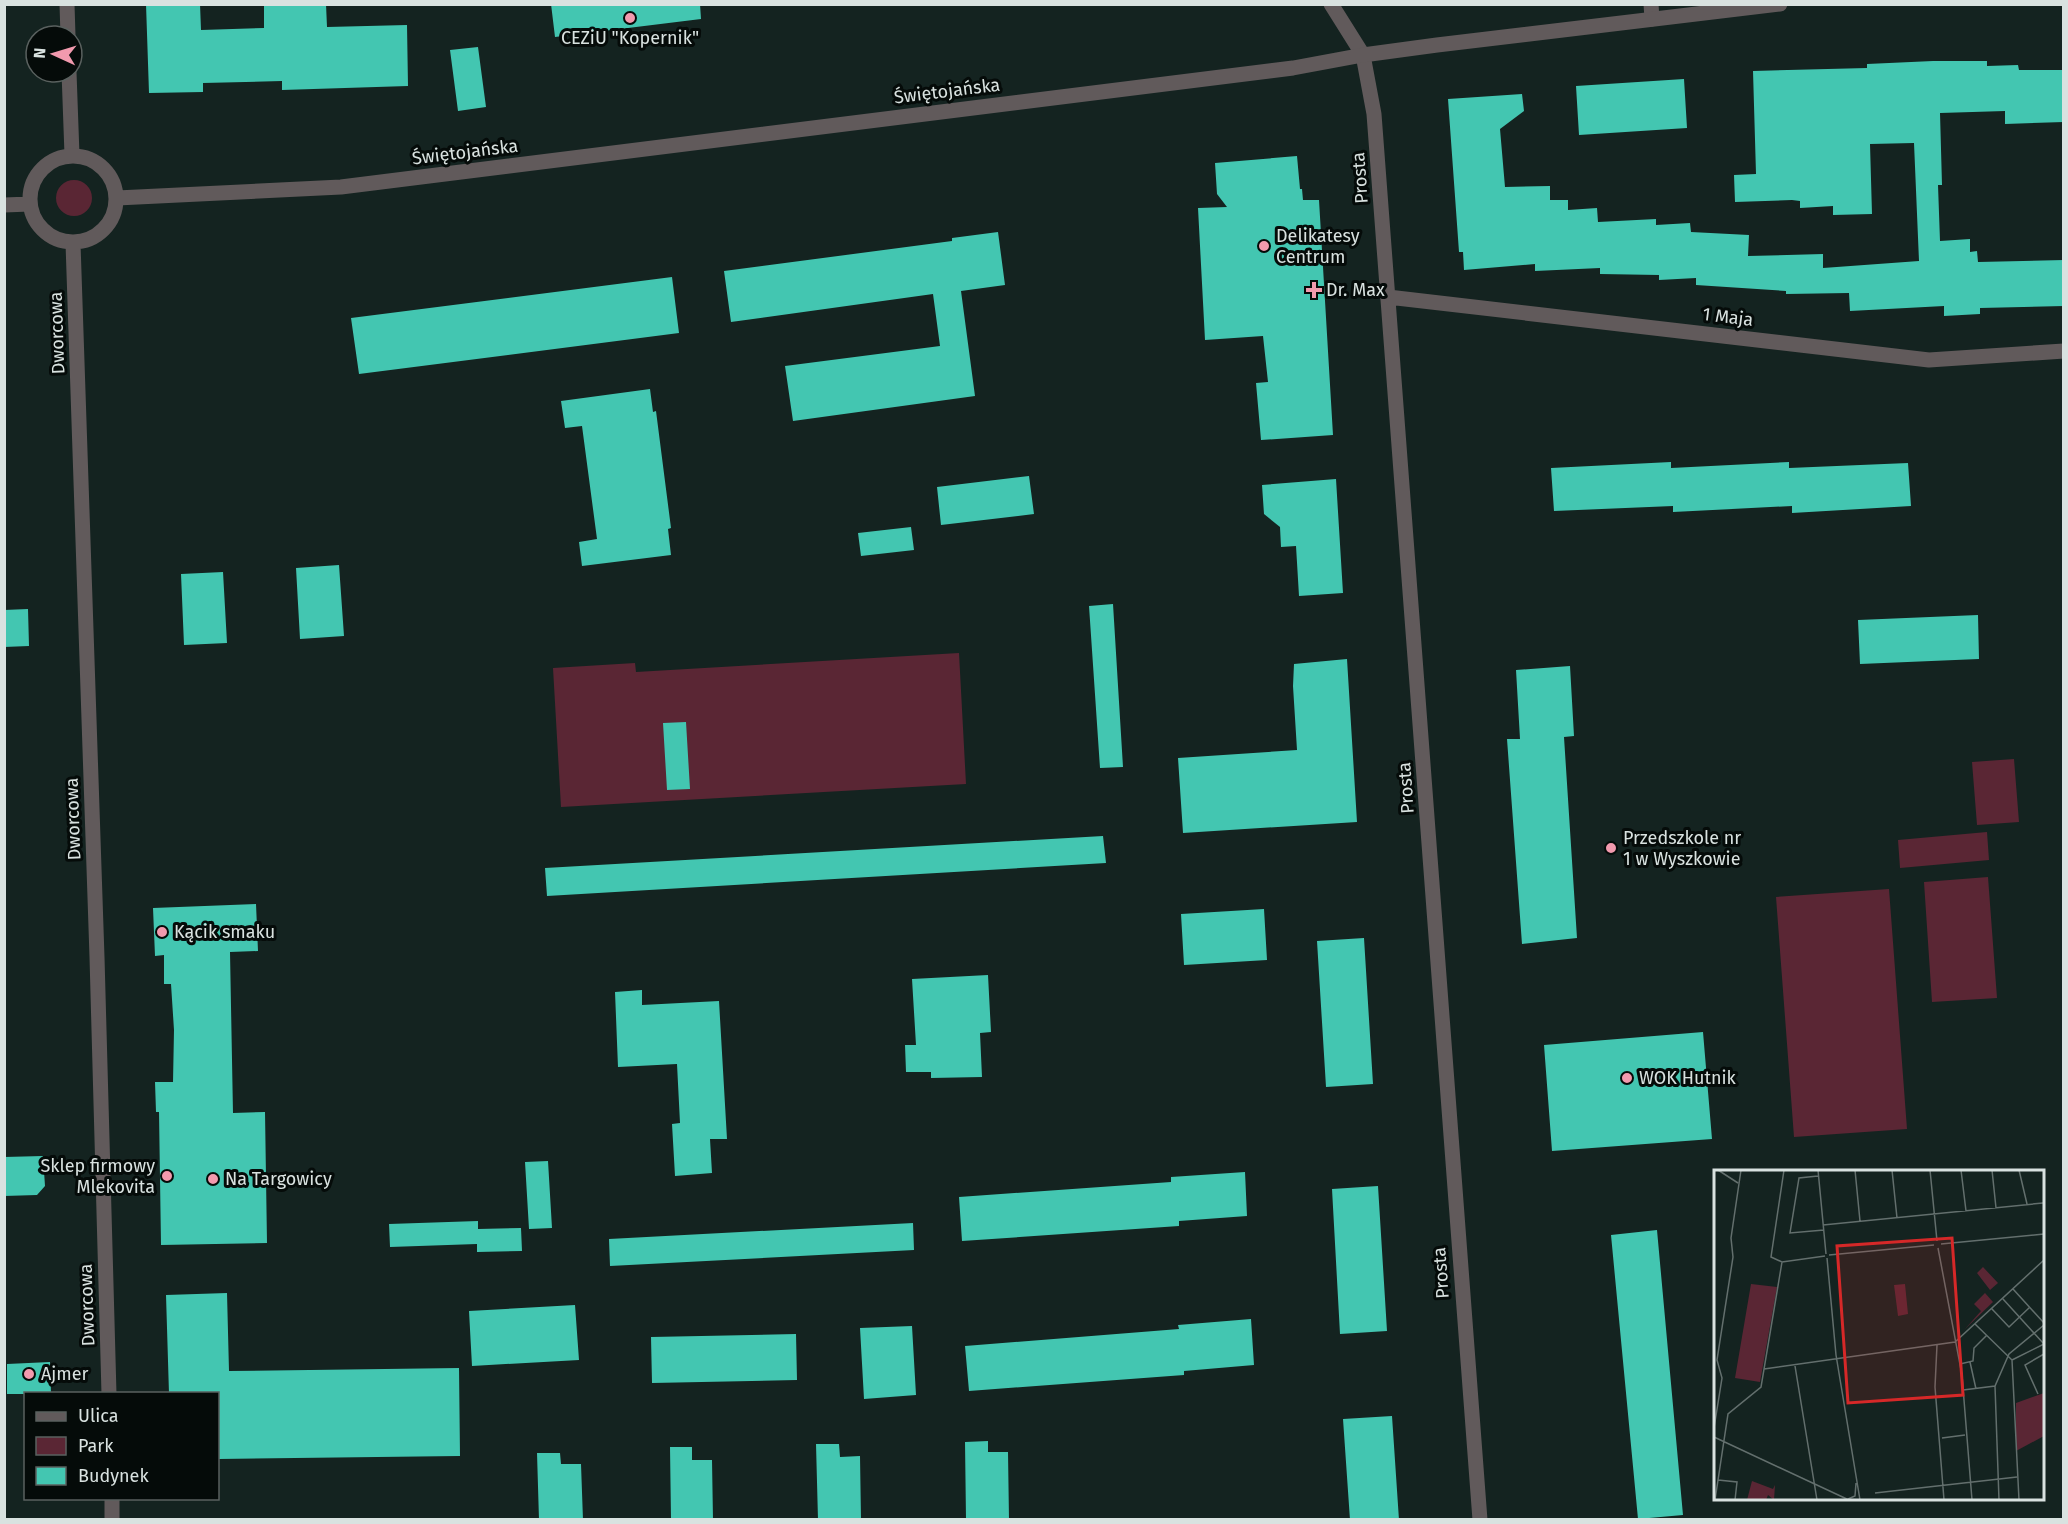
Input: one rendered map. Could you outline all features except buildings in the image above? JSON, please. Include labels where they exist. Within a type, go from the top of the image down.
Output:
[{"type":"street","points":[[67,4],[68,24]]},
{"type":"street","points":[[1331,4],[1363,55]]},
{"type":"street","name":"Świętojańska","points":[[117,198],[341,187],[1281,69],[1652,12],[1779,4]]},
{"type":"street","name":"Prosta","points":[[1363,55],[1374,114],[1389,297],[1480,1520]]},
{"type":"street","points":[[69,84],[72,155]]},
{"type":"street","points":[[72,155],[85,157],[98,163],[108,172],[117,198],[115,212],[109,224],[93,238],[74,243],[60,241],[49,236],[33,216],[30,190],[36,176],[45,165],[58,158],[72,155]]},
{"type":"street","points":[[4,205],[30,204]]},
{"type":"street","name":"Dworcowa","points":[[74,243],[109,1392]]},
{"type":"street","name":"1 Maja","points":[[1389,297],[1929,360],[2064,351]]},
{"type":"street","points":[[112,1500],[112,1520]]},
{"type":"green space","points":[[74,180],[87,185],[92,198],[87,211],[74,216],[61,211],[56,198],[61,185]]},
{"type":"green space","points":[[959,653],[966,784],[561,807],[553,668],[635,663],[636,672]]},
{"type":"green space","points":[[2014,759],[2019,822],[1977,825],[1972,762]]},
{"type":"green space","points":[[1987,832],[1989,860],[1900,868],[1898,840]]},
{"type":"green space","points":[[1988,877],[1997,998],[1932,1002],[1924,882]]},
{"type":"green space","points":[[1889,889],[1907,1129],[1794,1137],[1776,897]]},
{"type":"place","name":"CEZiU \"Kopernik\"","points":[[630,18]]},
{"type":"place","name":"Delikatesy Centrum","points":[[1264,246]]},
{"type":"place","name":"Dr. Max","points":[[1314,290]]},
{"type":"place","name":"Przedszkole nr 1 w Wyszkowie","points":[[1611,848]]},
{"type":"place","name":"Kącik smaku","points":[[162,932]]},
{"type":"place","name":"WOK Hutnik","points":[[1627,1078]]},
{"type":"place","name":"Sklep firmowy Mlekovita","points":[[167,1176]]},
{"type":"place","name":"Na Targowicy","points":[[213,1179]]},
{"type":"place","name":"Ajmer","points":[[29,1374]]}]
